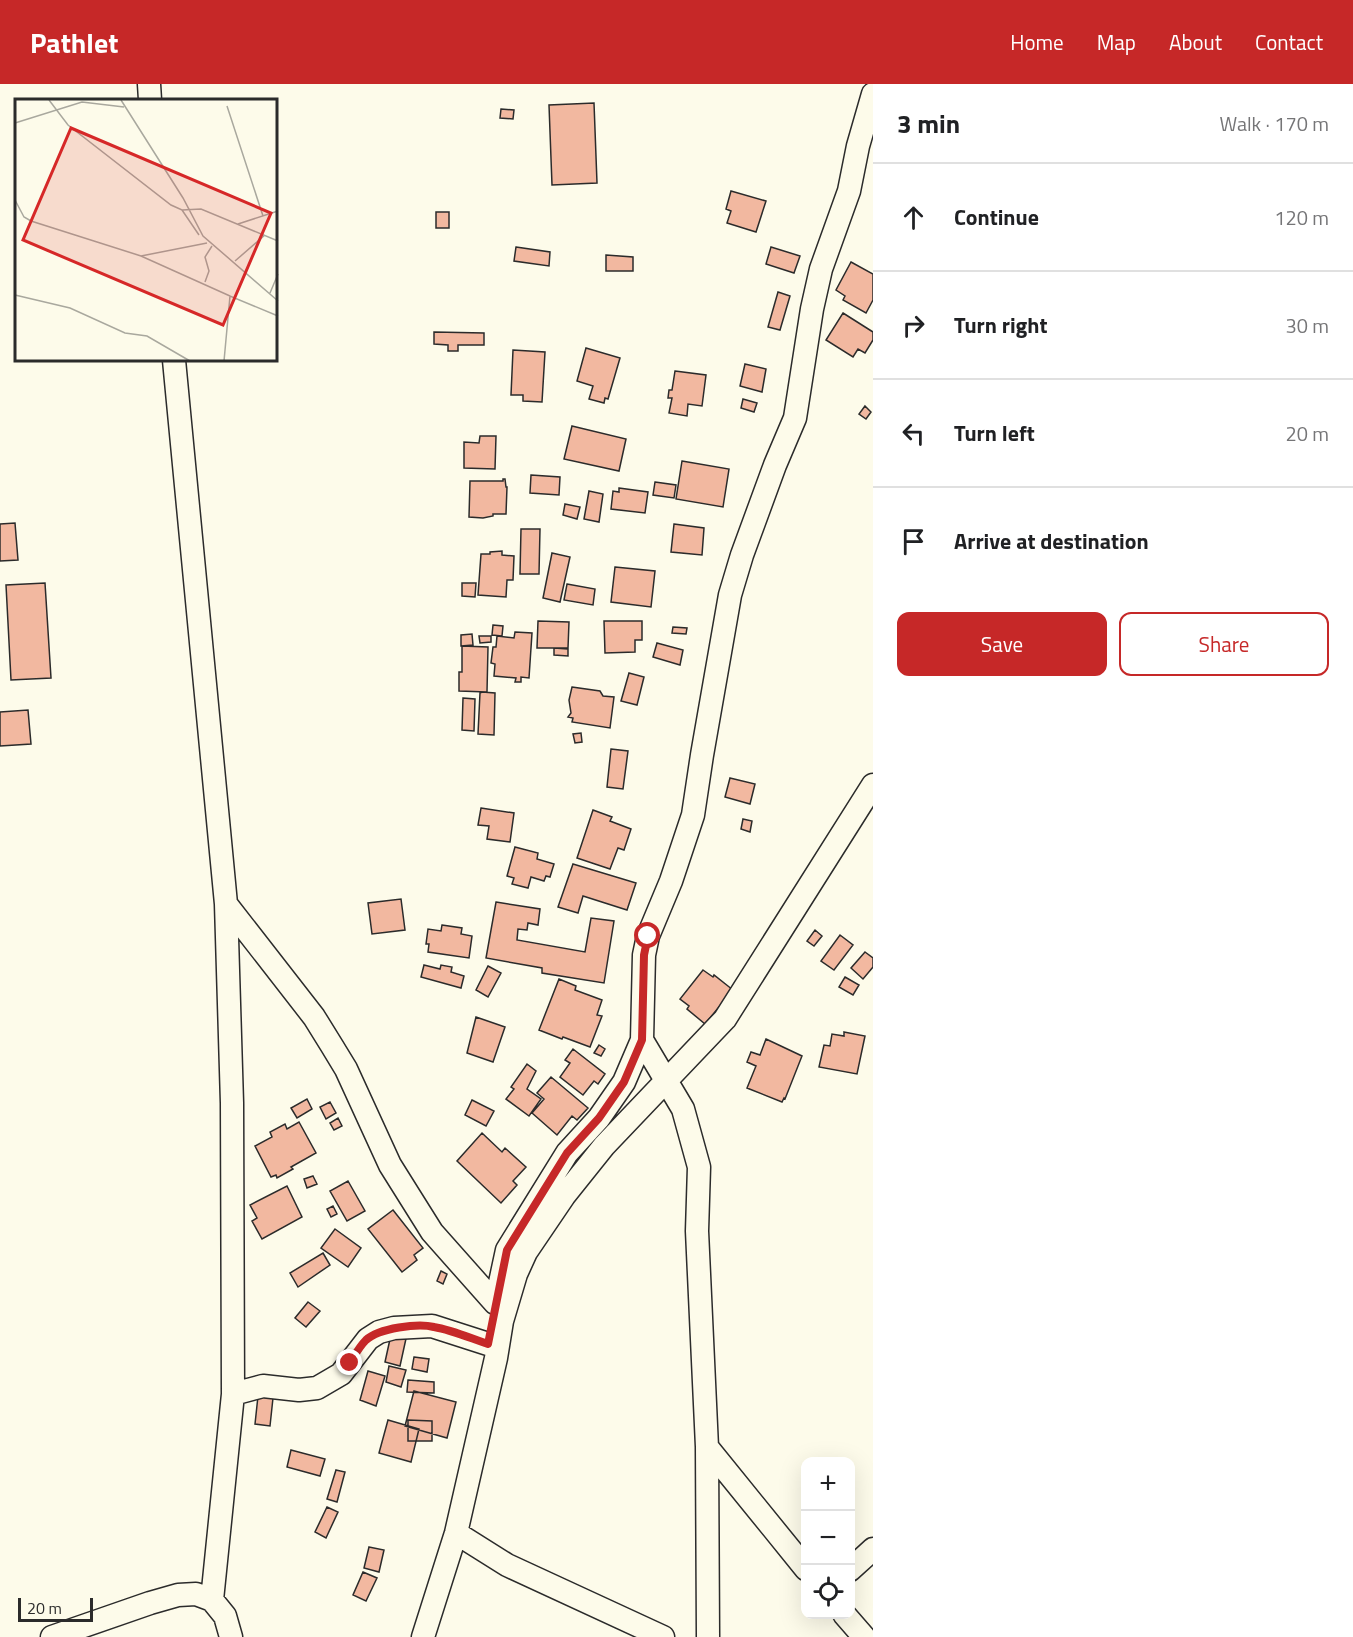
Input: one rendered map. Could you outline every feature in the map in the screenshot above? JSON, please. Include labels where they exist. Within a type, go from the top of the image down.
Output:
[{"type":"street","points":[[149,84],[150,99]]},
{"type":"street","points":[[486,1397],[488,1344],[507,1250],[567,1153],[599,1118],[624,1082],[642,1040],[644,955],[648,936],[671,881],[693,815],[730,595],[775,465],[795,418],[816,289],[849,191],[858,146],[873,94]]},
{"type":"street","points":[[174,362],[226,904],[232,1103],[233,1394],[212,1600]]},
{"type":"street","points":[[423,1637],[456,1533],[496,1358],[502,1321],[516,1274],[526,1252],[564,1196],[604,1146],[725,1019],[873,785]]},
{"type":"street","points":[[226,904],[314,1017],[346,1069],[390,1165],[432,1232],[495,1303]]},
{"type":"street","points":[[642,1040],[682,1109],[699,1167],[697,1231],[706,1447],[708,1637]]},
{"type":"street","points":[[233,1394],[263,1386],[299,1390],[317,1388],[341,1374],[368,1338],[394,1328],[432,1326],[488,1344]]},
{"type":"street","points":[[706,1447],[803,1565]]},
{"type":"street","points":[[456,1533],[507,1565],[663,1637]]},
{"type":"street","points":[[855,1565],[873,1549]]},
{"type":"street","points":[[52,1637],[178,1595],[196,1594],[212,1600],[225,1616],[231,1637]]},
{"type":"street","points":[[848,1619],[864,1637]]},
{"type":"building","points":[[594,103],[597,183],[552,185],[549,105]]},
{"type":"building","points":[[501,109],[514,110],[513,119],[500,118]]},
{"type":"building","points":[[731,191],[766,201],[756,232],[727,223],[731,211],[726,209]]},
{"type":"building","points":[[436,212],[449,212],[449,228],[436,228]]},
{"type":"building","points":[[516,247],[550,252],[549,266],[514,261]]},
{"type":"building","points":[[771,247],[800,256],[794,273],[766,264]]},
{"type":"building","points":[[606,255],[633,257],[633,271],[606,271]]},
{"type":"building","points":[[851,262],[873,274],[873,300],[866,313],[843,300],[845,296],[836,290]]},
{"type":"building","points":[[778,292],[790,296],[780,330],[768,327]]},
{"type":"building","points":[[843,313],[873,332],[873,340],[865,353],[858,349],[853,357],[826,340]]},
{"type":"building","points":[[434,332],[484,333],[484,345],[458,345],[458,351],[448,351],[448,345],[434,344]]},
{"type":"building","points":[[586,348],[620,358],[608,399],[605,398],[604,403],[589,399],[593,386],[577,381]]},
{"type":"building","points":[[513,350],[545,352],[542,402],[523,401],[523,395],[511,395]]},
{"type":"building","points":[[745,364],[766,369],[762,392],[740,386]]},
{"type":"building","points":[[675,371],[706,375],[702,406],[688,404],[687,416],[669,413],[672,398],[668,398],[669,390],[672,390]]},
{"type":"building","points":[[743,399],[757,403],[754,412],[741,408]]},
{"type":"building","points":[[865,406],[871,412],[866,419],[859,414]]},
{"type":"building","points":[[572,426],[626,439],[619,471],[564,459]]},
{"type":"building","points":[[480,436],[496,436],[495,469],[464,468],[464,442],[479,443]]},
{"type":"building","points":[[682,461],[729,469],[723,507],[676,499]]},
{"type":"building","points":[[531,475],[560,477],[559,495],[530,493]]},
{"type":"building","points":[[503,479],[507,487],[506,514],[493,514],[493,516],[483,518],[469,517],[470,481],[503,481]]},
{"type":"building","points":[[655,482],[676,485],[674,498],[653,495]]},
{"type":"building","points":[[619,488],[648,492],[645,513],[611,509],[613,491],[619,492]]},
{"type":"building","points":[[589,491],[603,494],[599,522],[584,519]]},
{"type":"building","points":[[565,504],[580,507],[577,519],[563,515]]},
{"type":"building","points":[[15,523],[18,560],[0,561],[0,524]]},
{"type":"building","points":[[674,524],[704,528],[702,555],[671,552]]},
{"type":"building","points":[[521,529],[540,529],[539,574],[520,574]]},
{"type":"building","points":[[502,551],[502,555],[514,556],[513,580],[507,580],[506,597],[478,595],[481,554]]},
{"type":"building","points":[[552,553],[570,557],[560,602],[543,598]]},
{"type":"building","points":[[615,567],[655,571],[651,607],[611,602]]},
{"type":"building","points":[[45,583],[51,678],[11,680],[6,585]]},
{"type":"building","points":[[462,583],[476,583],[475,597],[462,596]]},
{"type":"building","points":[[567,584],[595,589],[593,605],[564,600]]},
{"type":"building","points":[[538,621],[569,622],[568,648],[537,648]]},
{"type":"building","points":[[604,621],[642,621],[642,640],[635,640],[635,652],[605,653]]},
{"type":"building","points":[[493,625],[503,626],[502,636],[492,635]]},
{"type":"building","points":[[673,627],[687,628],[686,634],[672,633]]},
{"type":"building","points":[[515,632],[532,633],[529,678],[521,677],[521,682],[515,682],[516,678],[494,676],[495,664],[491,663],[497,636],[514,638]]},
{"type":"building","points":[[472,634],[473,645],[461,646],[461,635]]},
{"type":"building","points":[[479,636],[491,636],[491,642],[480,643]]},
{"type":"building","points":[[657,643],[683,650],[680,665],[653,657]]},
{"type":"building","points":[[462,646],[488,647],[487,692],[459,691]]},
{"type":"building","points":[[554,648],[568,649],[568,656],[554,655]]},
{"type":"building","points":[[629,673],[644,677],[637,705],[621,701]]},
{"type":"building","points":[[572,687],[600,691],[603,696],[614,697],[610,728],[572,722],[573,718],[568,717],[571,713],[569,700]]},
{"type":"building","points":[[480,693],[495,693],[494,735],[478,734]]},
{"type":"building","points":[[463,698],[475,699],[474,731],[462,730]]},
{"type":"building","points":[[28,710],[31,744],[0,746],[0,712]]},
{"type":"building","points":[[581,733],[582,742],[575,743],[573,734]]},
{"type":"building","points":[[611,749],[628,751],[623,789],[607,787]]},
{"type":"building","points":[[730,778],[755,784],[750,804],[725,797]]},
{"type":"building","points":[[481,808],[514,813],[510,842],[487,839],[489,826],[478,825]]},
{"type":"building","points":[[593,810],[612,817],[610,821],[631,829],[624,850],[618,848],[610,869],[577,858]]},
{"type":"building","points":[[743,819],[752,821],[750,832],[741,829]]},
{"type":"building","points":[[515,847],[538,853],[537,859],[554,864],[550,877],[546,876],[544,881],[531,877],[528,888],[512,884],[514,878],[507,876]]},
{"type":"building","points":[[573,864],[636,883],[627,910],[583,896],[578,913],[558,907]]},
{"type":"building","points":[[401,899],[405,930],[372,934],[368,903]]},
{"type":"building","points":[[496,902],[540,909],[538,925],[528,923],[527,930],[518,929],[517,940],[585,952],[591,918],[614,921],[604,983],[542,973],[542,968],[486,958]]},
{"type":"building","points":[[442,925],[462,928],[461,934],[472,936],[469,958],[428,952],[429,944],[426,944],[428,929],[441,931]]},
{"type":"building","points":[[815,930],[822,936],[814,946],[807,941]]},
{"type":"building","points":[[840,935],[853,945],[834,970],[821,961]]},
{"type":"building","points":[[865,952],[873,958],[873,967],[863,979],[851,968]]},
{"type":"building","points":[[424,965],[440,969],[441,965],[452,967],[451,972],[464,976],[461,988],[421,977]]},
{"type":"building","points":[[488,966],[501,973],[488,997],[476,990]]},
{"type":"building","points":[[703,970],[713,977],[714,975],[733,990],[705,1024],[687,1009],[689,1006],[680,999]]},
{"type":"building","points":[[845,977],[859,985],[853,995],[839,987]]},
{"type":"building","points":[[559,979],[576,986],[575,990],[602,1000],[597,1015],[602,1016],[590,1047],[539,1030]]},
{"type":"building","points":[[476,1017],[505,1027],[493,1062],[467,1053]]},
{"type":"building","points":[[844,1032],[865,1036],[857,1074],[819,1067],[824,1045],[830,1046],[832,1034],[844,1036]]},
{"type":"building","points":[[766,1039],[802,1056],[782,1102],[747,1088],[756,1066],[747,1062],[751,1052],[760,1055]]},
{"type":"building","points":[[599,1045],[605,1049],[601,1056],[594,1053]]},
{"type":"building","points":[[573,1049],[605,1074],[598,1084],[594,1081],[583,1095],[560,1077],[570,1063],[565,1060]]},
{"type":"building","points":[[527,1064],[536,1071],[527,1089],[541,1099],[529,1116],[506,1099],[514,1089],[511,1087]]},
{"type":"building","points":[[551,1077],[588,1108],[577,1120],[572,1116],[557,1135],[532,1113],[544,1099],[537,1093]]},
{"type":"building","points":[[307,1099],[312,1109],[297,1118],[291,1108]]},
{"type":"building","points":[[472,1100],[494,1111],[486,1126],[465,1115]]},
{"type":"building","points":[[330,1102],[336,1113],[326,1119],[320,1107]]},
{"type":"building","points":[[338,1118],[342,1126],[334,1130],[330,1123]]},
{"type":"building","points":[[299,1122],[316,1153],[277,1178],[276,1175],[271,1177],[255,1146],[272,1137],[270,1132],[285,1124],[287,1129]]},
{"type":"building","points":[[482,1133],[502,1152],[505,1148],[526,1167],[513,1181],[517,1185],[501,1203],[457,1161]]},
{"type":"building","points":[[313,1176],[317,1184],[307,1188],[304,1179]]},
{"type":"building","points":[[348,1181],[365,1211],[347,1221],[330,1191]]},
{"type":"building","points":[[287,1186],[302,1217],[262,1239],[252,1221],[257,1218],[250,1205]]},
{"type":"building","points":[[333,1206],[337,1214],[331,1217],[327,1209]]},
{"type":"building","points":[[393,1210],[423,1248],[414,1255],[417,1260],[402,1272],[368,1229]]},
{"type":"building","points":[[335,1229],[361,1248],[348,1267],[321,1248]]},
{"type":"building","points":[[323,1253],[330,1265],[298,1287],[290,1273]]},
{"type":"building","points":[[441,1271],[447,1274],[443,1284],[437,1281]]},
{"type":"building","points":[[308,1302],[320,1311],[306,1327],[295,1318]]},
{"type":"building","points":[[392,1330],[407,1334],[400,1366],[385,1362]]},
{"type":"building","points":[[414,1357],[429,1359],[427,1372],[412,1369]]},
{"type":"building","points":[[389,1366],[406,1370],[401,1387],[386,1382]]},
{"type":"building","points":[[368,1371],[385,1376],[376,1406],[360,1400]]},
{"type":"building","points":[[408,1380],[434,1382],[434,1393],[407,1392]]},
{"type":"building","points":[[414,1391],[456,1402],[447,1438],[405,1426]]},
{"type":"building","points":[[258,1396],[273,1398],[270,1426],[255,1424]]},
{"type":"building","points":[[388,1420],[419,1429],[411,1462],[379,1453]]},
{"type":"building","points":[[408,1420],[432,1421],[432,1441],[408,1441]]},
{"type":"building","points":[[291,1450],[325,1459],[320,1476],[287,1467]]},
{"type":"building","points":[[336,1470],[345,1472],[337,1502],[327,1499]]},
{"type":"building","points":[[327,1507],[338,1512],[326,1538],[315,1532]]},
{"type":"building","points":[[369,1547],[384,1550],[379,1572],[364,1568]]},
{"type":"building","points":[[363,1572],[377,1578],[366,1601],[353,1595]]},
{"type":"route","points":[[350,1363],[368,1338],[394,1328],[432,1326],[488,1344],[507,1250],[567,1153],[599,1118],[624,1082],[642,1040],[644,955],[648,936]]}]
